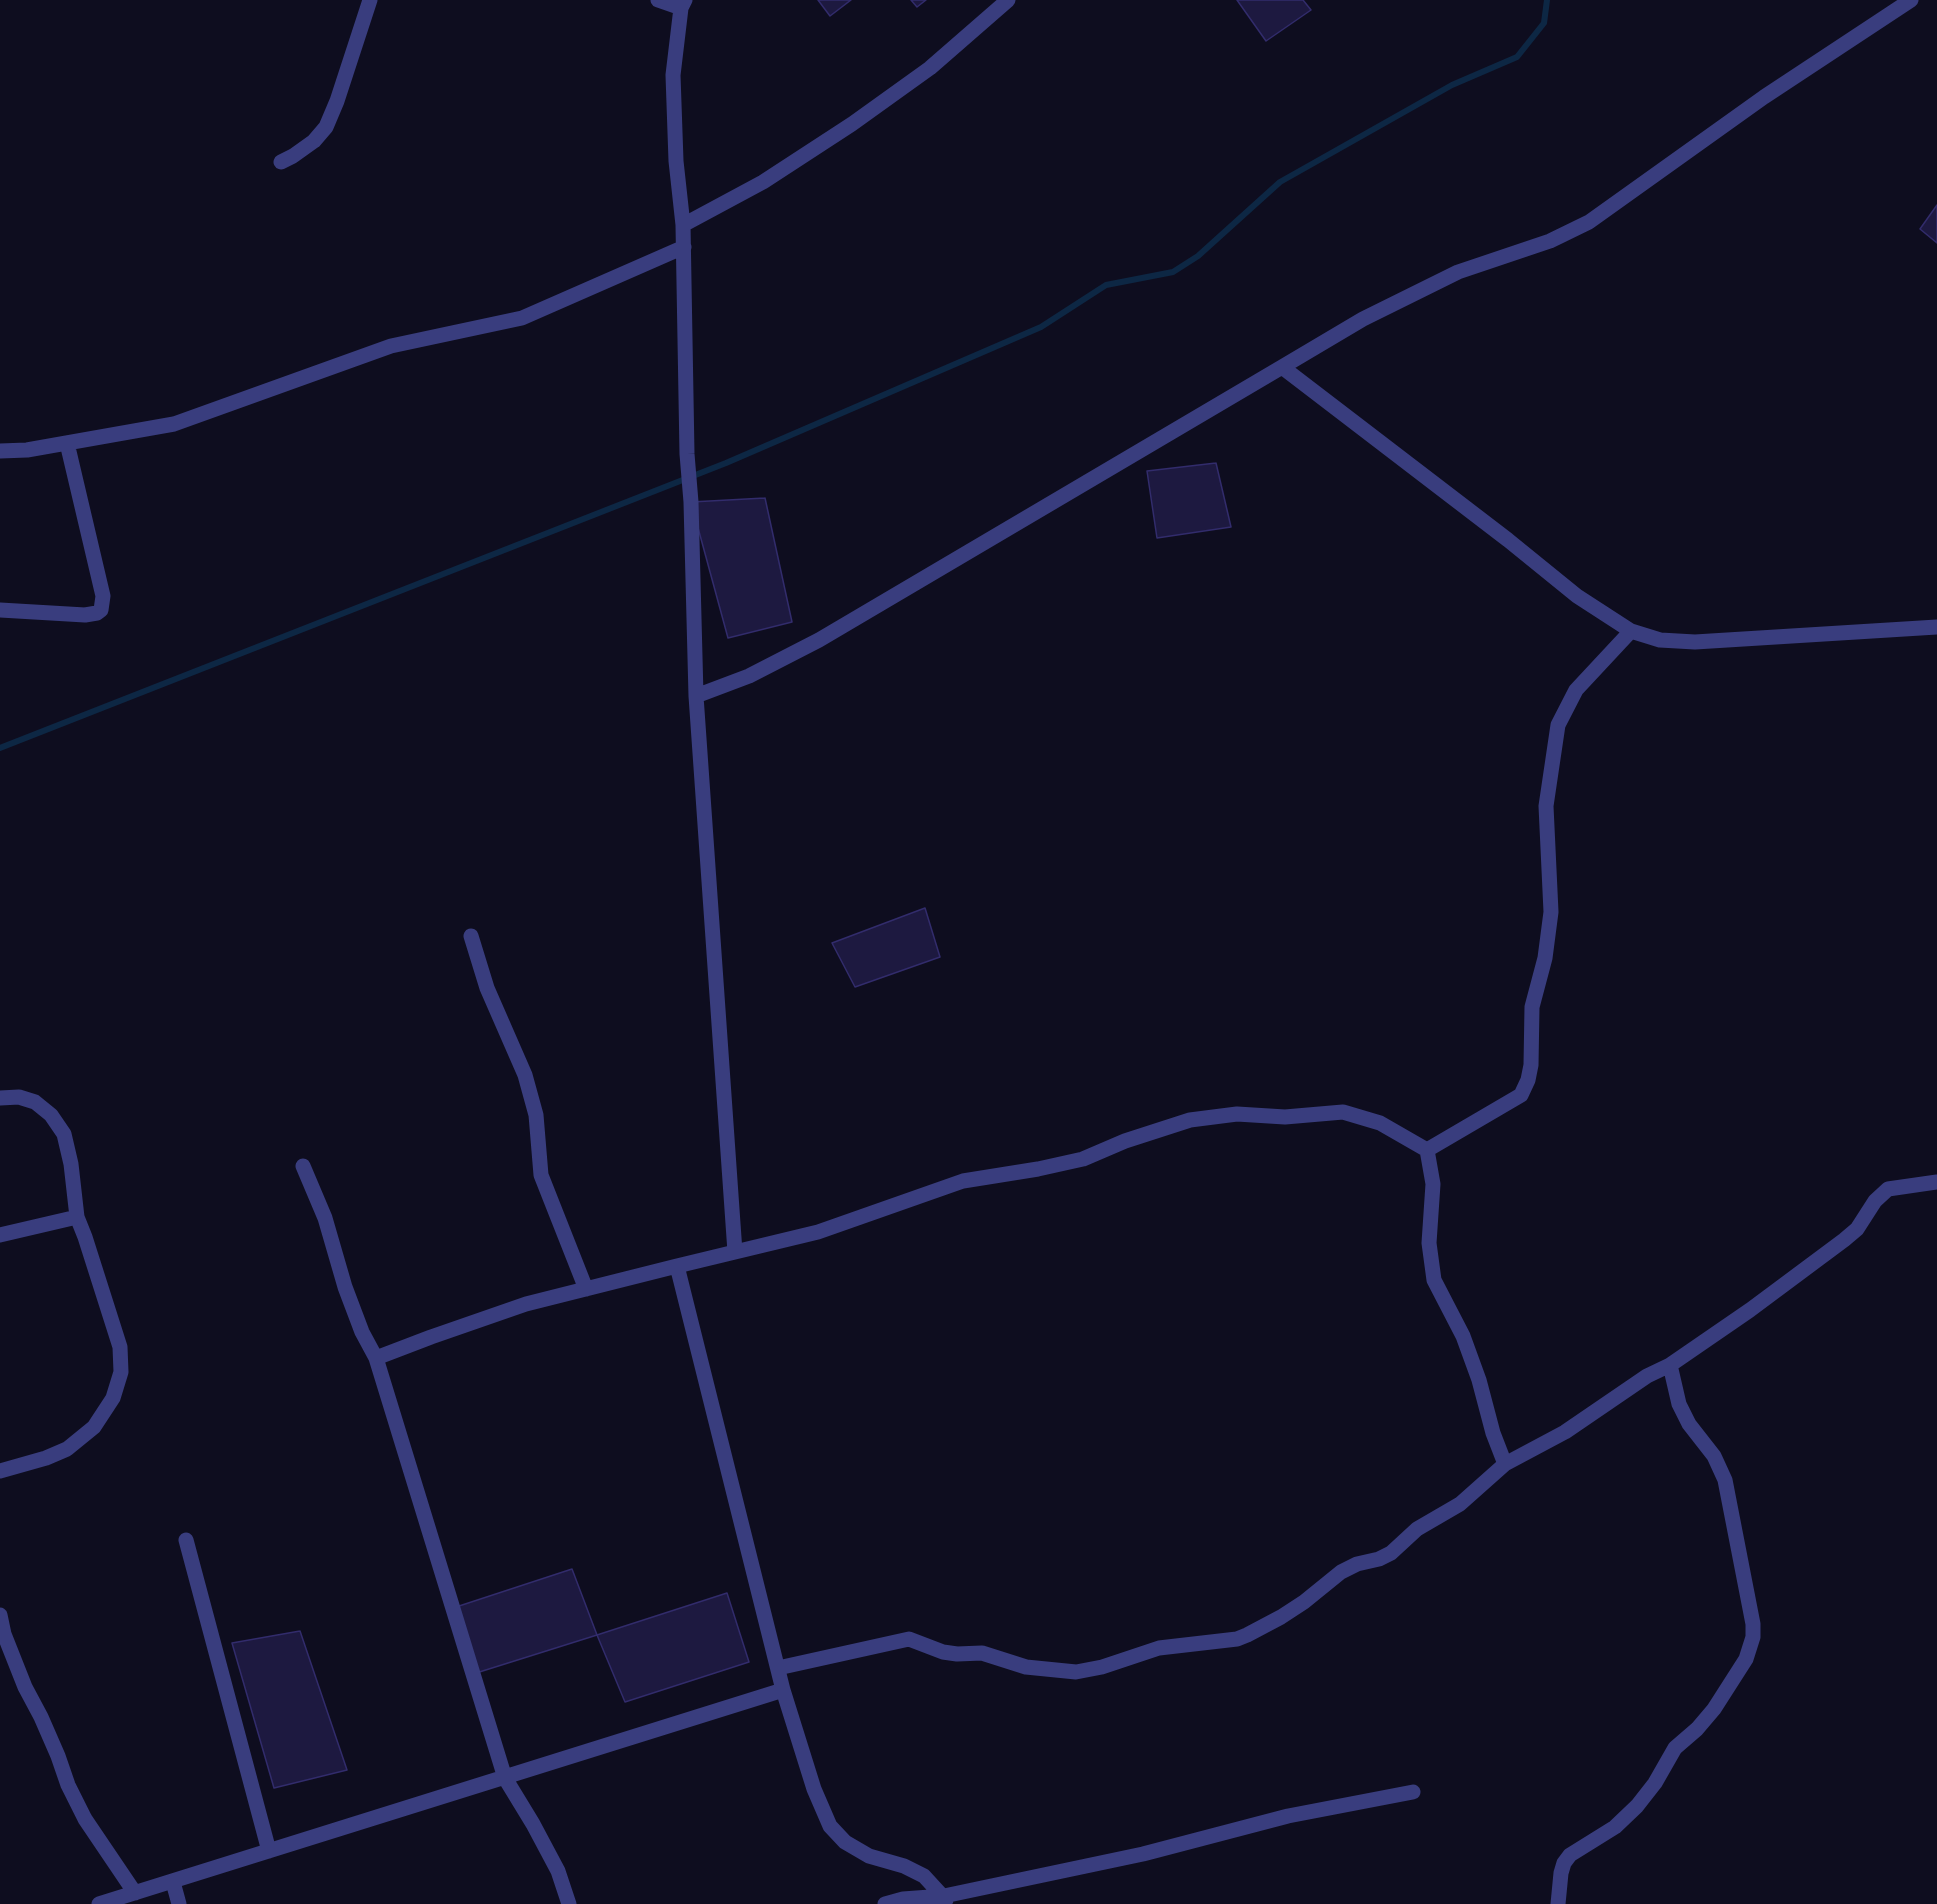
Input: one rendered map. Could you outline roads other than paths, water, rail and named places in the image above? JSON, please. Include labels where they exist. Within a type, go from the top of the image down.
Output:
[{"type":"street","points":[[281,162],[314,141],[326,127],[337,101],[370,0]]},
{"type":"street","points":[[658,0],[683,4],[673,75],[676,161],[684,247],[687,454],[691,502],[696,696],[735,1252]]},
{"type":"street","points":[[683,225],[763,182],[852,124],[930,68],[1008,0]]},
{"type":"street","points":[[696,696],[749,676],[819,640],[1363,319],[1458,272],[1550,241],[1589,222],[1764,97],[1911,0]]},
{"type":"street","points":[[0,451],[27,450],[174,424],[391,346],[522,318],[684,247]]},
{"type":"street","points":[[1282,367],[1508,540],[1577,596],[1631,631],[1660,640],[1695,642],[1937,627]]},
{"type":"street","points":[[0,610],[85,615],[101,610],[103,596],[67,443]]},
{"type":"street","points":[[1427,1150],[1521,1095],[1528,1080],[1531,1065],[1532,1007],[1545,958],[1551,912],[1546,806],[1558,725],[1576,690],[1631,631]]},
{"type":"street","points":[[471,936],[487,988],[525,1075],[536,1115],[541,1175],[586,1289]]},
{"type":"street","points":[[0,1098],[19,1097],[35,1102],[51,1115],[64,1134],[71,1164],[76,1217],[86,1237],[120,1347],[121,1372],[113,1398],[94,1427],[67,1449],[46,1458],[0,1471]]},
{"type":"street","points":[[376,1358],[526,1304],[818,1232],[963,1181],[1083,1159],[1125,1141],[1190,1120],[1237,1114],[1285,1117],[1343,1112],[1380,1123],[1427,1150]]},
{"type":"street","points":[[1427,1150],[1433,1185],[1429,1243],[1434,1280],[1463,1336],[1505,1464]]},
{"type":"street","points":[[303,1166],[325,1218],[345,1287],[362,1332],[376,1358],[505,1778],[558,1871],[569,1904]]},
{"type":"street","points":[[778,1668],[909,1639],[943,1652],[982,1653],[1026,1667],[1076,1672],[1102,1667],[1159,1648],[1237,1639],[1281,1617],[1304,1602],[1341,1572],[1391,1553],[1417,1529],[1460,1504],[1505,1464],[1565,1431],[1647,1376],[1670,1365],[1750,1310],[1857,1229],[1875,1201],[1888,1189],[1937,1182]]},
{"type":"street","points":[[0,1235],[76,1217]]},
{"type":"street","points":[[677,1266],[783,1690],[814,1789],[830,1826],[845,1842],[869,1857],[904,1866],[924,1876],[947,1900]]},
{"type":"street","points":[[1558,1904],[1564,1863],[1570,1855],[1615,1827],[1637,1806],[1675,1748],[1697,1729],[1714,1709],[1746,1659],[1753,1637],[1753,1624],[1725,1480],[1714,1456],[1689,1424],[1679,1404],[1670,1365]]},
{"type":"street","points":[[186,1540],[269,1851]]},
{"type":"street","points":[[0,1615],[4,1634],[25,1687],[58,1756],[68,1785],[85,1819],[135,1893]]},
{"type":"street","points":[[99,1904],[783,1690]]},
{"type":"street","points":[[885,1904],[903,1899],[947,1900],[1143,1854],[1288,1816],[1413,1792]]},
{"type":"street","points":[[173,1882],[179,1904]]},
{"type":"waterway","points":[[0,748],[726,463],[1041,327],[1106,285],[1173,272],[1198,256],[1280,182],[1452,85],[1517,57],[1544,23],[1547,0]]}]
